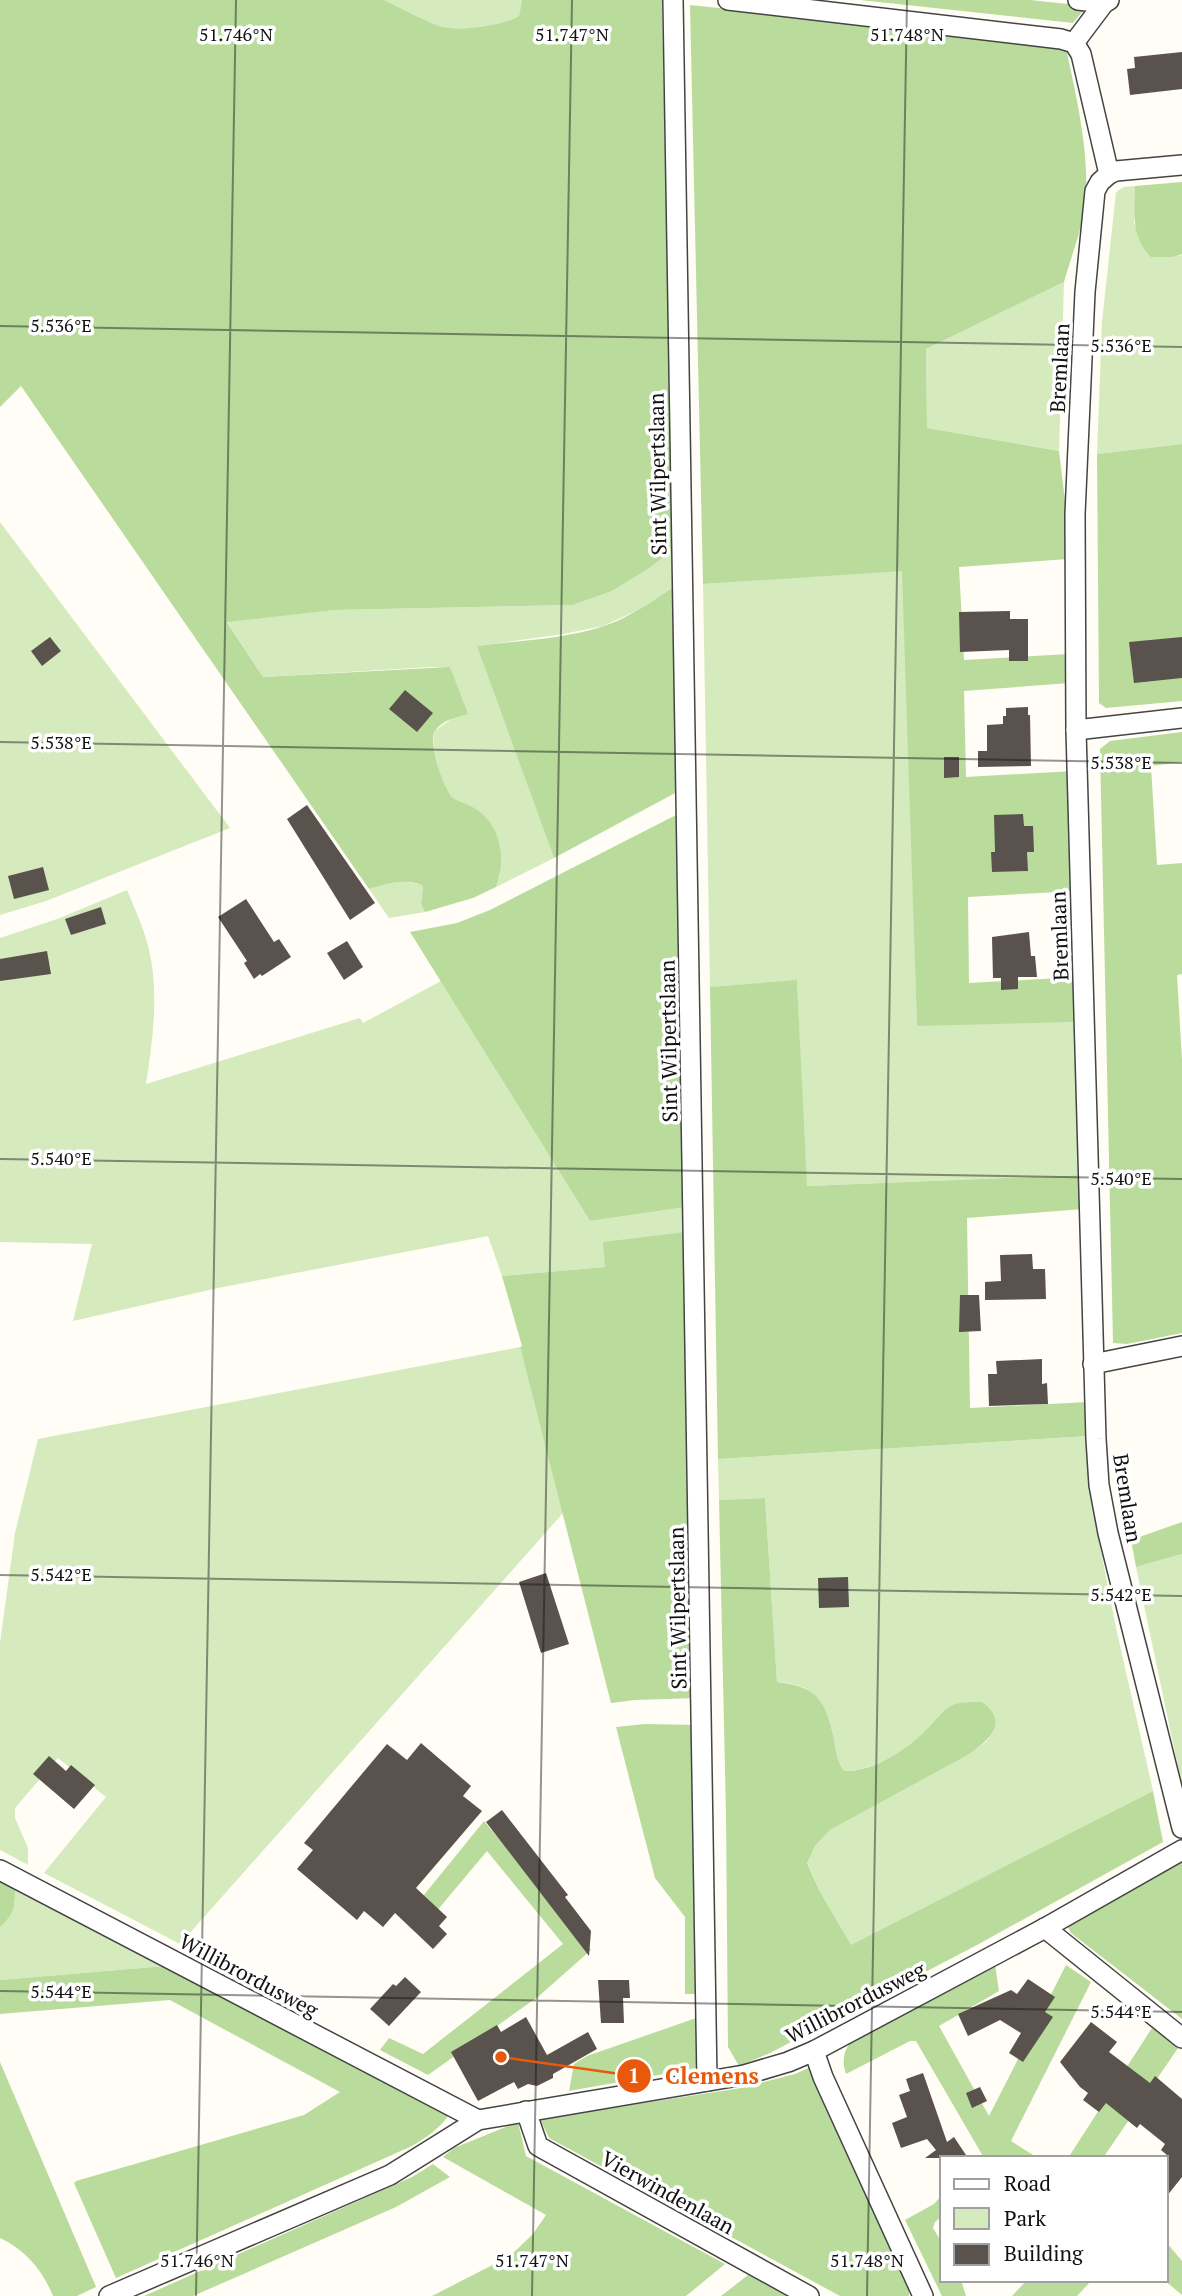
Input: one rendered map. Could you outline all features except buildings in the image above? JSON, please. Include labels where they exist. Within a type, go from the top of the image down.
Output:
[{"type":"street","name":"Sint Wilpertslaan","points":[[673,0],[707,2081]]},
{"type":"street","points":[[728,0],[780,3],[1061,39],[1074,43],[1081,54],[1109,174],[1116,171],[1182,166]]},
{"type":"street","points":[[1079,0],[1107,2]]},
{"type":"street","points":[[1074,43],[1107,2]]},
{"type":"street","name":"Bremlaan","points":[[1109,174],[1095,191],[1085,292],[1075,514],[1076,730],[1093,1364],[1099,1485],[1108,1533],[1182,1828]]},
{"type":"street","points":[[1076,730],[1182,718]]},
{"type":"street","points":[[1093,1364],[1182,1346]]},
{"type":"street","name":"Willibrordusweg","points":[[109,2296],[390,2175],[478,2120],[744,2076],[781,2065],[814,2051],[1045,1928],[1182,1850]]},
{"type":"street","name":"Willibrordusweg","points":[[0,1870],[478,2120]]},
{"type":"street","points":[[1045,1928],[1182,2038]]},
{"type":"street","points":[[814,2051],[829,2090],[923,2296]]},
{"type":"street","name":"Vierwindenlaan","points":[[526,2111],[538,2146],[809,2296]]},
{"type":"green space","points":[[0,0],[384,0],[439,26],[468,28],[491,25],[519,16],[522,0],[662,0],[673,550],[612,591],[573,605],[335,610],[227,622],[263,677],[450,667],[468,714],[438,727],[433,736],[435,754],[448,792],[481,813],[495,831],[501,853],[496,887],[473,898],[425,912],[421,904],[423,887],[420,884],[394,882],[369,889],[21,386],[0,407]]},
{"type":"green space","points":[[384,0],[522,0],[519,16],[511,20],[468,28],[447,28]]},
{"type":"green space","points":[[860,0],[1030,0],[1087,6],[1073,23]]},
{"type":"green space","points":[[690,5],[1065,44],[1081,124],[1086,186],[1081,224],[1064,282],[926,349],[927,428],[1059,451],[1068,525],[1068,559],[959,567],[964,660],[1069,654],[1070,683],[964,691],[966,777],[1074,771],[1077,891],[968,897],[969,983],[1078,977],[1079,1022],[917,1026],[902,571],[703,584]]},
{"type":"green space","points":[[1182,182],[1182,254],[1151,257],[1137,233],[1134,215],[1135,186]]},
{"type":"green space","points":[[1135,186],[1134,224],[1179,256],[1182,254],[1182,444],[1097,454],[1102,322],[1116,192],[1124,187]]},
{"type":"green space","points":[[1064,282],[1059,451],[927,428],[926,349]]},
{"type":"green space","points":[[1182,444],[1182,701],[1106,708],[1099,703],[1097,454]]},
{"type":"green space","points":[[0,522],[230,828],[46,901],[0,915]]},
{"type":"green space","points":[[673,550],[674,587],[638,610],[603,626],[478,646],[554,858],[496,887],[500,875],[472,806],[451,796],[435,755],[435,731],[451,719],[451,668],[263,677],[227,621],[335,610],[573,605],[612,591]]},
{"type":"green space","points":[[903,570],[917,1025],[1079,1022],[1083,1175],[806,1186],[797,981],[710,987],[703,584]]},
{"type":"green space","points":[[674,587],[677,792],[554,858],[477,646],[548,638],[601,627],[632,614]]},
{"type":"green space","points":[[1182,732],[1182,762],[1151,766],[1157,865],[1182,863],[1182,974],[1177,975],[1182,1060],[1182,1333],[1127,1344],[1113,1343],[1100,749],[1110,741]]},
{"type":"green space","points":[[678,814],[686,1207],[590,1221],[410,932],[457,923],[490,910]]},
{"type":"green space","points":[[400,881],[420,884],[423,887],[421,904],[425,912],[389,918],[369,889]]},
{"type":"green space","points":[[127,890],[145,935],[153,977],[153,1031],[146,1084],[360,1018],[363,1023],[441,981],[590,1221],[686,1207],[686,1232],[605,1267],[502,1276],[488,1236],[218,1288],[73,1321],[92,1244],[0,1242],[0,938],[60,918]]},
{"type":"green space","points":[[797,980],[807,1186],[1083,1175],[1083,1209],[967,1218],[970,1408],[1088,1402],[1089,1436],[718,1459],[710,987]]},
{"type":"green space","points":[[686,1232],[697,1698],[611,1703],[502,1276],[605,1267],[603,1242]]},
{"type":"green space","points":[[520,1347],[563,1513],[180,1944],[44,1873],[106,1797],[58,1758],[15,1808],[15,1818],[28,1848],[28,1865],[0,1850],[0,1643],[15,1533],[38,1439]]},
{"type":"green space","points":[[1089,1436],[1090,1495],[1116,1628],[1153,1791],[851,1946],[820,1892],[807,1862],[815,1846],[830,1830],[966,1756],[986,1742],[993,1731],[971,1702],[958,1704],[946,1710],[922,1734],[896,1754],[866,1768],[844,1771],[837,1756],[827,1715],[817,1698],[801,1686],[777,1682],[765,1498],[719,1500],[718,1459]]},
{"type":"green space","points":[[765,1498],[777,1682],[802,1687],[818,1698],[831,1726],[837,1756],[844,1771],[865,1768],[896,1754],[953,1705],[982,1702],[995,1717],[993,1732],[974,1751],[830,1830],[815,1846],[807,1863],[820,1892],[851,1945],[1153,1791],[1163,1842],[977,1945],[770,2053],[739,2066],[728,2047],[719,1500]]},
{"type":"green space","points":[[1182,1522],[1182,1554],[1136,1567],[1131,1540]]},
{"type":"green space","points":[[1182,1554],[1182,1786],[1136,1567]]},
{"type":"green space","points":[[645,1724],[698,1725],[702,1994],[685,1994],[685,1917],[655,1878],[616,1727]]},
{"type":"green space","points":[[484,1821],[591,1950],[539,1996],[428,2075],[380,2050],[389,2038],[423,2054],[563,1944],[487,1851],[430,1919],[415,1906]]},
{"type":"green space","points":[[1182,1859],[1182,2019],[1071,1933],[1067,1925]]},
{"type":"green space","points":[[0,1881],[15,1889],[15,1901],[13,1910],[0,1927]]},
{"type":"green space","points":[[15,1889],[165,1966],[0,1980],[0,1927],[13,1910]]},
{"type":"green space","points":[[995,1965],[999,1991],[939,2026],[989,2116],[1066,1965],[1091,1982],[1011,2141],[1035,2156],[983,2156],[916,2041],[910,2041],[846,2074],[845,2054],[850,2043]]},
{"type":"green space","points":[[165,1966],[449,2115],[432,2132],[412,2146],[116,2278],[74,2183],[76,2181],[304,2115],[340,2092],[170,2000],[0,2014],[0,1980]]},
{"type":"green space","points":[[702,2016],[703,2067],[569,2091],[574,2064],[587,2056]]},
{"type":"green space","points":[[1152,2028],[1178,2048],[1104,2156],[1069,2156]]},
{"type":"green space","points":[[0,2062],[96,2287],[77,2296],[53,2296],[32,2262],[17,2248],[0,2238]]},
{"type":"green space","points":[[813,2066],[909,2288],[909,2296],[840,2296],[549,2138],[540,2119],[741,2088],[795,2074]]},
{"type":"green space","points":[[518,2122],[526,2156],[725,2264],[686,2296],[432,2296],[510,2256],[533,2234],[546,2215],[443,2157],[454,2148]]},
{"type":"green space","points":[[433,2164],[450,2177],[396,2207],[193,2296],[144,2296],[412,2177]]},
{"type":"green space","points":[[940,2197],[940,2218],[933,2228],[940,2240],[940,2282],[962,2282],[966,2296],[942,2296],[905,2220],[934,2204]]},
{"type":"green space","points":[[1168,2244],[1182,2261],[1182,2295],[1166,2282]]},
{"type":"green space","points":[[748,2275],[787,2296],[721,2296]]},
{"type":"green space","points":[[1025,2282],[1090,2282],[1077,2296],[1012,2296]]},
{"type":"place","name":"Clemens","points":[[501,2057]]}]
